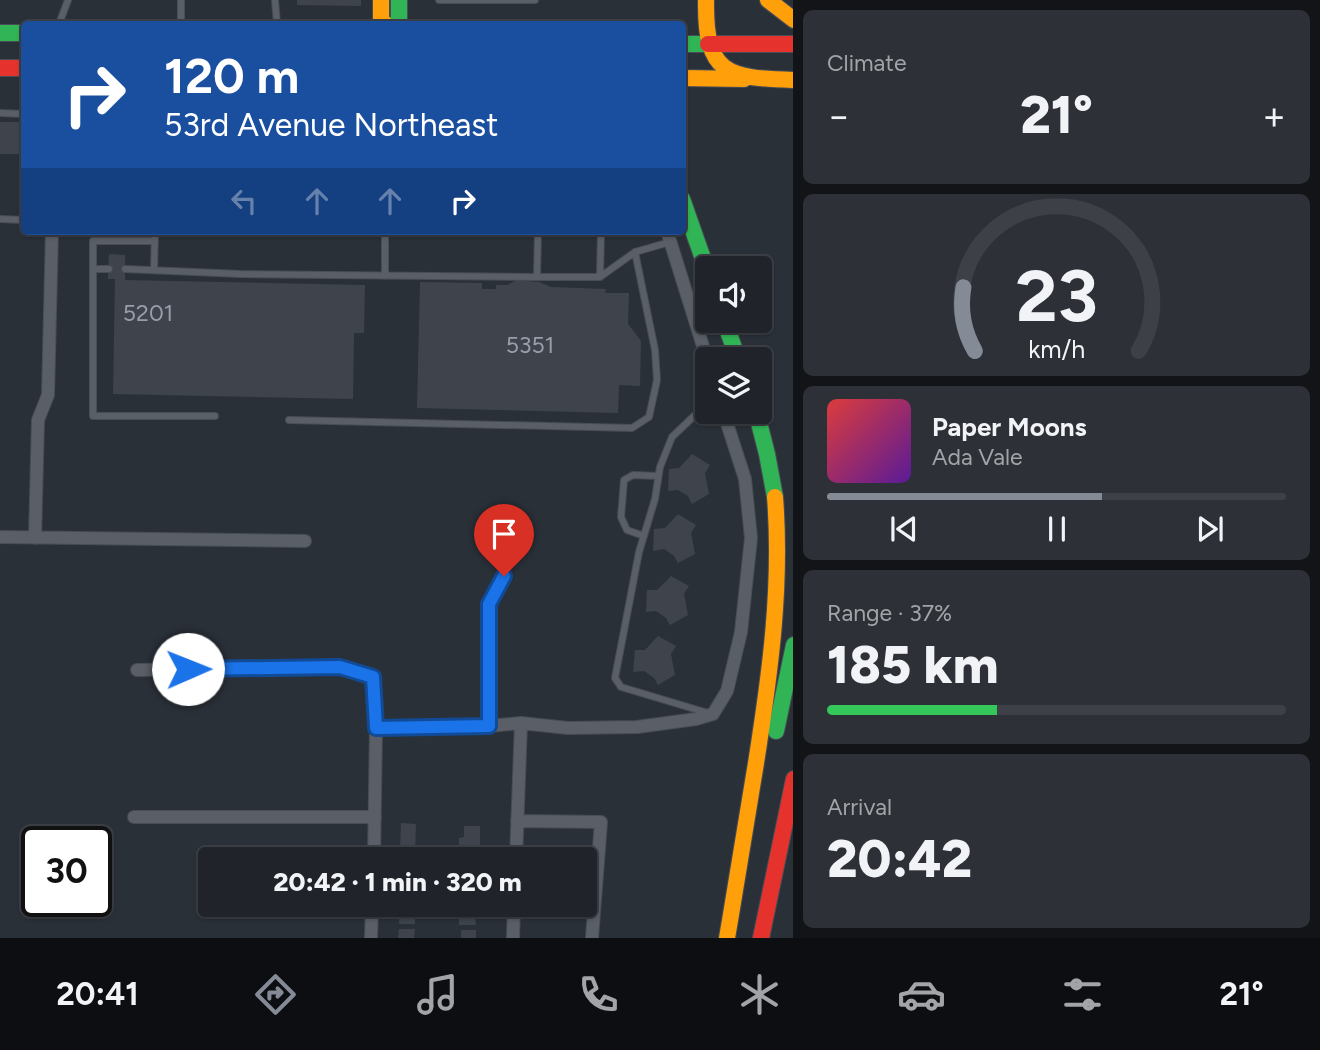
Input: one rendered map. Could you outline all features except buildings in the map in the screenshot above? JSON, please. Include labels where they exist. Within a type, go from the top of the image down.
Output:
[{"type":"main road","points":[[381,0],[382,21]]},
{"type":"main road","points":[[398,21],[399,0]]},
{"type":"main road","points":[[706,0],[705,24],[712,56],[722,69],[730,74],[755,80]]},
{"type":"main road","points":[[768,0],[793,20]]},
{"type":"main road","points":[[0,33],[21,33]]},
{"type":"main road","points":[[686,44],[793,44]]},
{"type":"main road","points":[[0,68],[21,68]]},
{"type":"main road","points":[[686,78],[793,80]]},
{"type":"main road","points":[[686,210],[702,256]]},
{"type":"main road","points":[[727,938],[764,712],[778,596],[779,532],[776,500],[768,452],[760,424]]},
{"type":"main road","points":[[734,938],[793,645]]},
{"type":"main road","points":[[761,938],[793,779]]},
{"type":"main road","points":[[780,842],[793,814]]},
{"type":"street","points":[[35,538],[38,420],[48,394],[52,235]]},
{"type":"street","points":[[668,236],[703,347]]},
{"type":"street","points":[[376,728],[521,723],[569,728],[637,727],[713,714],[727,691],[741,632],[751,538],[745,479],[727,424]]},
{"type":"street","points":[[0,537],[305,541]]},
{"type":"street","points":[[489,726],[489,604],[504,576]]},
{"type":"street","points":[[137,670],[340,667],[373,677],[376,728],[374,847]]},
{"type":"street","points":[[516,847],[521,723]]},
{"type":"street","points":[[134,817],[375,817]]},
{"type":"street","points":[[517,821],[601,822],[592,938]]},
{"type":"street","points":[[370,938],[371,917]]},
{"type":"street","points":[[513,938],[514,917]]},
{"type":"lane","points":[[60,21],[68,0]]},
{"type":"lane","points":[[181,0],[181,21]]},
{"type":"lane","points":[[275,0],[276,21]]},
{"type":"lane","points":[[439,0],[535,0]]},
{"type":"lane","points":[[0,113],[21,114]]},
{"type":"lane","points":[[0,219],[21,220]]},
{"type":"lane","points":[[154,270],[155,235]]},
{"type":"lane","points":[[384,276],[385,235]]},
{"type":"lane","points":[[537,277],[538,235]]},
{"type":"lane","points":[[600,276],[601,235]]},
{"type":"lane","points":[[125,270],[384,276],[600,276],[635,252],[668,236]]},
{"type":"lane","points":[[155,241],[93,241],[93,416],[215,416]]},
{"type":"lane","points":[[289,419],[632,428],[649,417],[657,380],[655,351],[635,252]]},
{"type":"lane","points":[[93,269],[109,269]]},
{"type":"lane","points":[[695,415],[672,437],[658,476],[615,678],[621,687],[713,714]]},
{"type":"lane","points":[[644,537],[627,530],[621,517],[624,480],[633,475],[658,476]]},
{"type":"traffic: fast","points":[[398,21],[399,0]]},
{"type":"traffic: fast","points":[[0,33],[21,33]]},
{"type":"traffic: fast","points":[[686,44],[708,44]]},
{"type":"traffic: fast","points":[[686,210],[702,256]]},
{"type":"traffic: fast","points":[[729,333],[734,347]]},
{"type":"traffic: fast","points":[[759,424],[775,497]]},
{"type":"traffic: fast","points":[[776,731],[793,650]]},
{"type":"traffic: slow","points":[[381,0],[382,21]]},
{"type":"traffic: slow","points":[[706,0],[710,43],[715,57],[724,67],[751,77],[793,80]]},
{"type":"traffic: slow","points":[[768,0],[793,19]]},
{"type":"traffic: slow","points":[[686,78],[744,79]]},
{"type":"traffic: slow","points":[[727,938],[770,663],[777,564],[775,497]]},
{"type":"traffic: jam","points":[[708,44],[793,44]]},
{"type":"traffic: jam","points":[[0,68],[21,68]]},
{"type":"traffic: jam","points":[[761,938],[793,784]]},
{"type":"route","points":[[188,669],[340,667],[373,677],[376,728],[489,726],[489,604],[504,576]]}]
